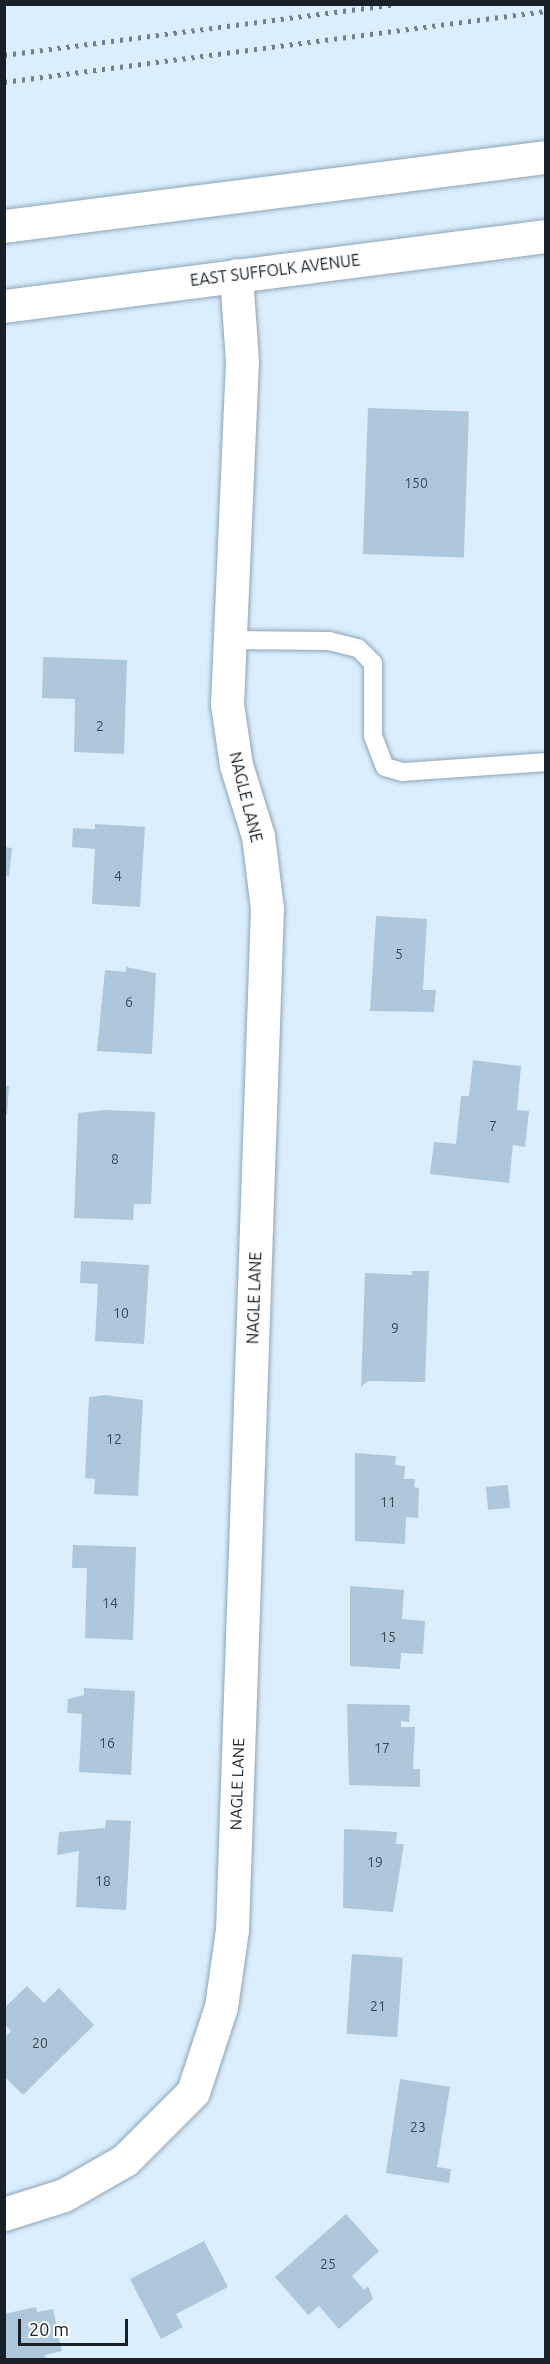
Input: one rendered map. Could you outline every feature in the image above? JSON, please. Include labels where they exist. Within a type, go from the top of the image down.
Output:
[{"type":"street","points":[[4,226],[546,157]]},
{"type":"street","name":"EAST SUFFOLK AVENUE","points":[[4,306],[546,236]]},
{"type":"street","name":"NAGLE LANE","points":[[4,2214],[64,2195],[125,2160],[193,2092],[221,2007],[232,1930],[267,909],[258,836],[236,765],[227,704],[242,361],[236,275]]},
{"type":"lane","points":[[229,640],[329,641],[358,648],[373,663],[374,736],[385,767],[403,772],[546,762]]},
{"type":"building","points":[[368,408],[469,412],[464,557],[363,554]]},
{"type":"building","points":[[43,657],[127,660],[124,754],[74,752],[75,699],[42,698]]},
{"type":"building","points":[[95,824],[145,827],[140,907],[92,904],[95,849],[72,847],[73,828],[95,829]]},
{"type":"building","points":[[4,847],[12,848],[9,876],[4,875]]},
{"type":"building","points":[[376,916],[427,919],[423,990],[436,990],[434,1012],[370,1011]]},
{"type":"building","points":[[126,967],[156,973],[152,1054],[97,1051],[105,970],[126,972]]},
{"type":"building","points":[[473,1060],[521,1066],[517,1110],[529,1111],[525,1147],[513,1145],[509,1183],[430,1174],[434,1142],[456,1144],[461,1096],[469,1096]]},
{"type":"building","points":[[4,1086],[9,1086],[7,1115],[4,1114]]},
{"type":"building","points":[[106,1110],[155,1112],[151,1204],[134,1204],[133,1220],[74,1218],[78,1113]]},
{"type":"building","points":[[81,1261],[149,1265],[144,1344],[95,1341],[98,1284],[80,1283]]},
{"type":"building","points":[[412,1271],[429,1271],[425,1382],[368,1381],[361,1387],[365,1273],[412,1275]]},
{"type":"building","points":[[105,1395],[143,1400],[138,1496],[94,1494],[95,1479],[85,1478],[89,1397]]},
{"type":"building","points":[[355,1453],[396,1456],[395,1465],[405,1466],[404,1479],[415,1479],[414,1487],[419,1488],[418,1518],[406,1517],[405,1544],[355,1541]]},
{"type":"building","points":[[508,1485],[510,1508],[488,1510],[486,1487]]},
{"type":"building","points":[[73,1545],[136,1547],[133,1640],[85,1638],[87,1568],[72,1568]]},
{"type":"building","points":[[350,1586],[404,1590],[402,1619],[425,1621],[423,1654],[401,1653],[400,1669],[350,1666]]},
{"type":"building","points":[[84,1688],[135,1691],[131,1775],[79,1772],[82,1714],[67,1713],[68,1699],[84,1695]]},
{"type":"building","points":[[347,1704],[410,1705],[409,1722],[401,1721],[401,1727],[415,1727],[413,1769],[420,1769],[420,1787],[349,1785]]},
{"type":"building","points":[[106,1820],[131,1821],[126,1910],[76,1907],[79,1851],[57,1855],[59,1832],[105,1828]]},
{"type":"building","points":[[344,1829],[397,1832],[396,1844],[404,1844],[393,1912],[343,1908]]},
{"type":"building","points":[[352,1954],[403,1958],[397,2037],[346,2034]]},
{"type":"building","points":[[27,1986],[44,2003],[59,1988],[94,2025],[23,2095],[4,2076],[4,2038],[11,2031],[4,2024],[4,2008]]},
{"type":"building","points":[[400,2079],[450,2087],[437,2167],[451,2169],[449,2183],[386,2173]]},
{"type":"building","points":[[346,2214],[379,2251],[352,2276],[364,2290],[368,2286],[373,2299],[339,2329],[319,2306],[308,2315],[275,2277]]},
{"type":"building","points":[[204,2241],[228,2287],[176,2314],[183,2327],[161,2339],[130,2279]]},
{"type":"building","points":[[36,2307],[37,2312],[53,2309],[62,2351],[45,2355],[46,2360],[4,2360],[4,2314]]},
{"type":"railway","points":[[4,55],[395,4]]},
{"type":"railway","points":[[4,82],[546,11]]}]
